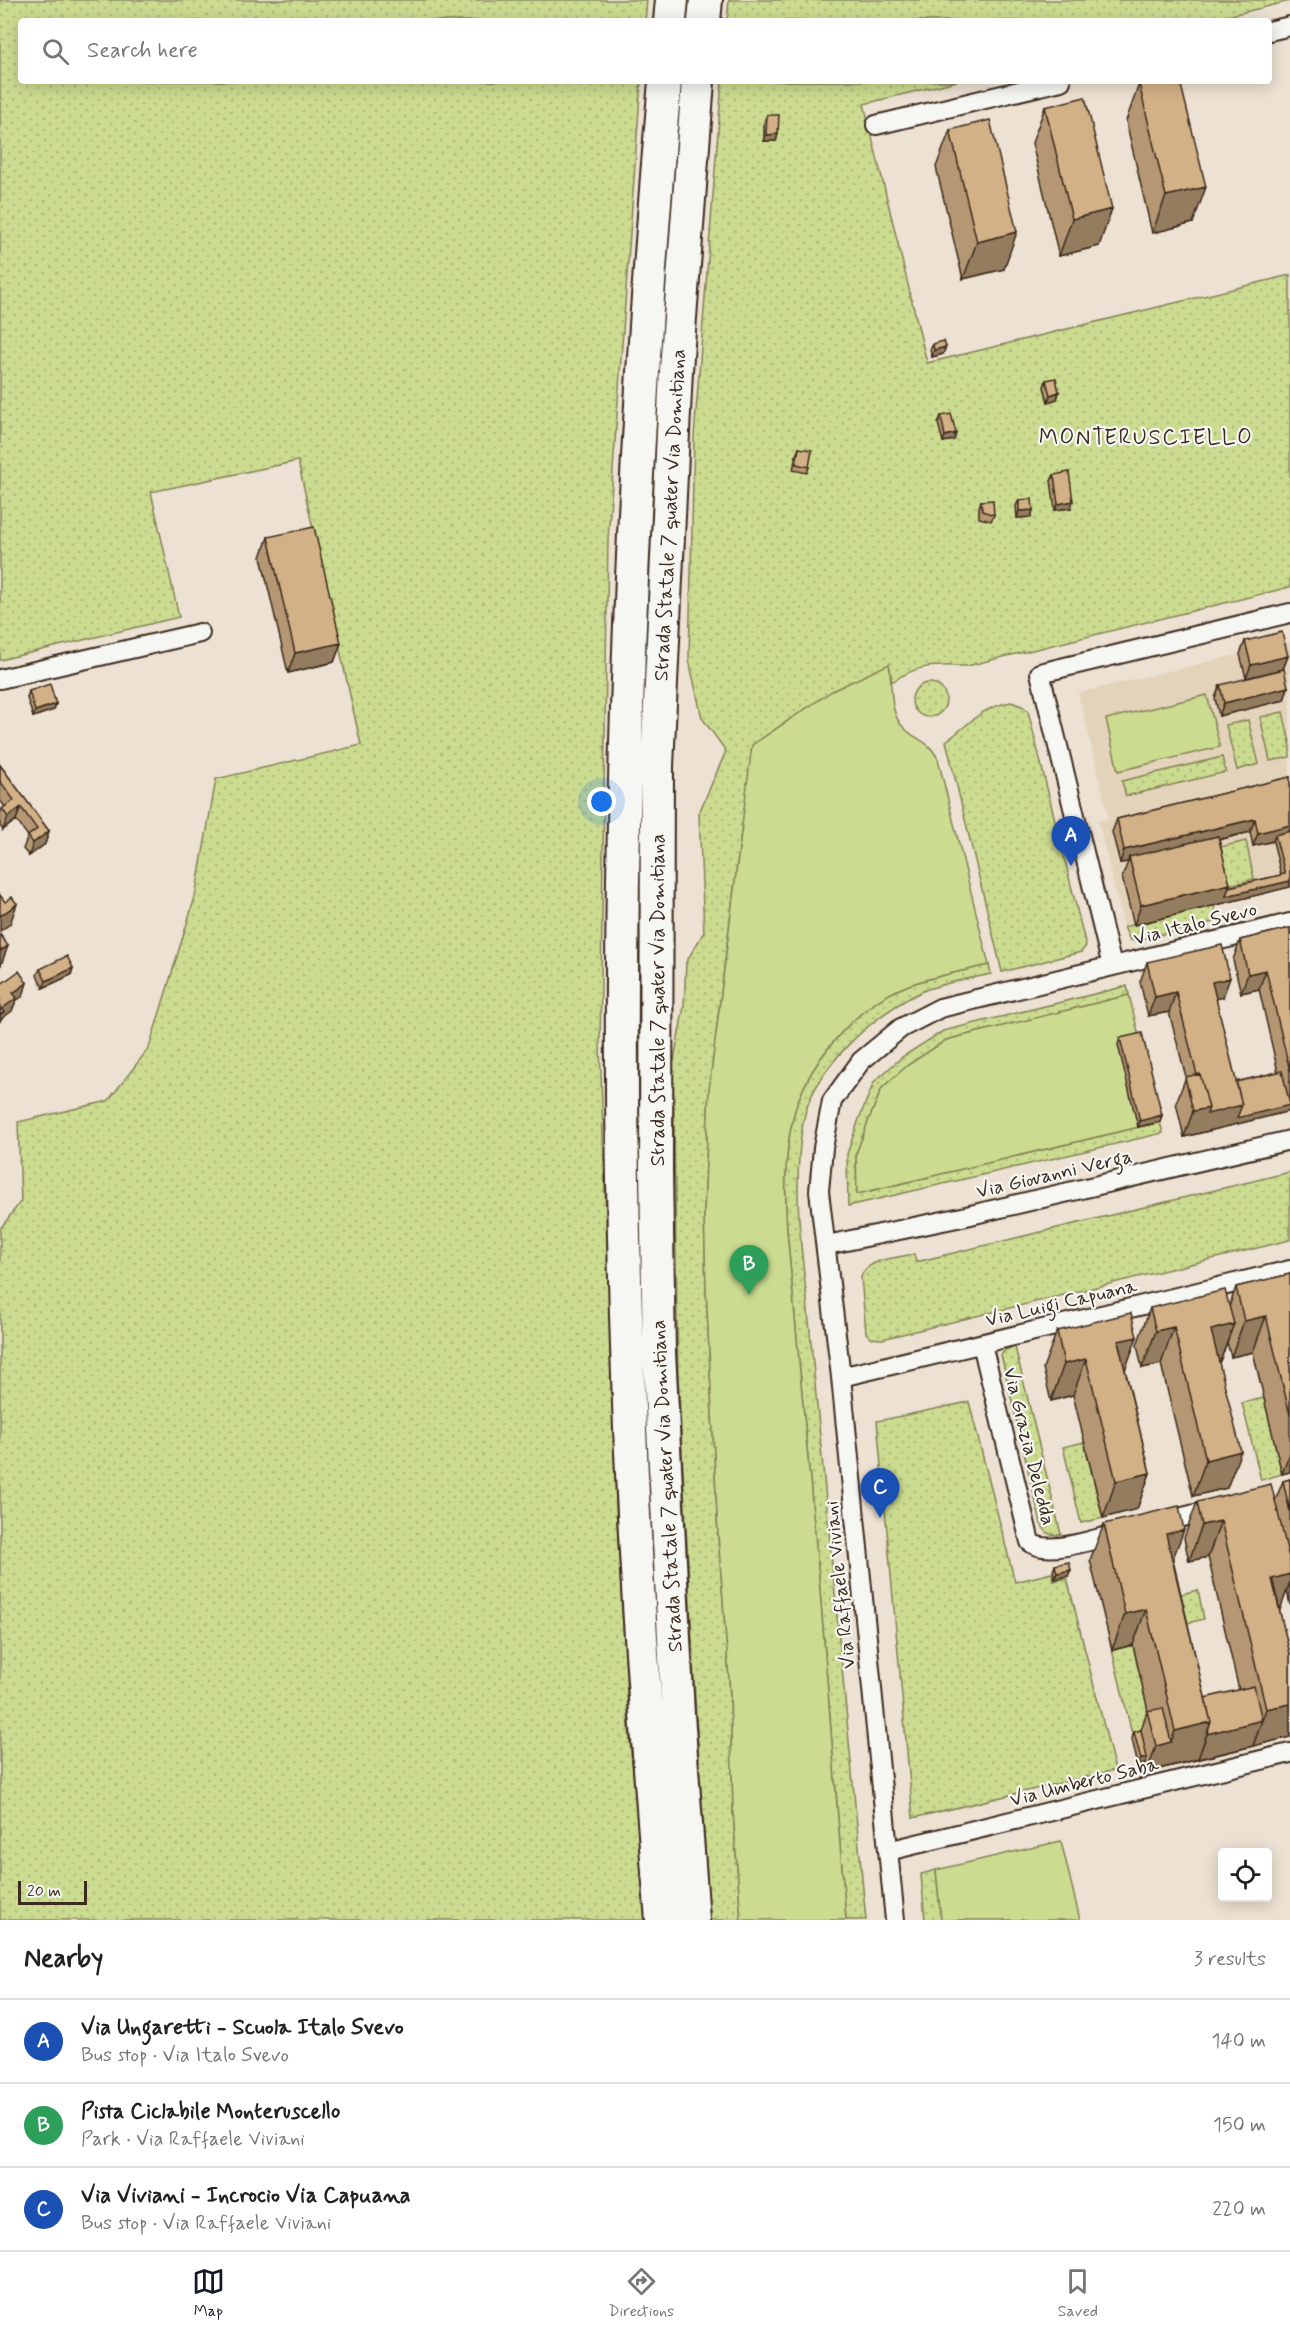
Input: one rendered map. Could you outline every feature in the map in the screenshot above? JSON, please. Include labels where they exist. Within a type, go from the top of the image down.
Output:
[{"type":"highway","points":[[670,18],[672,0]]},
{"type":"highway","points":[[704,18],[706,0]]},
{"type":"highway","name":"Strada Statale 7 quater Via Domitiana","points":[[662,1920],[644,1688],[627,1357],[623,969],[626,767],[636,512],[650,257],[665,84]]},
{"type":"highway","name":"Strada Statale 7 quater Via Domitiana","points":[[693,1920],[678,1714],[659,1352],[656,1170],[657,766],[676,370],[698,84]]},
{"type":"street","points":[[1272,30],[1290,26]]},
{"type":"street","points":[[876,125],[1048,84]]},
{"type":"street","points":[[1112,966],[1040,673],[1290,613]]},
{"type":"street","points":[[0,679],[200,633]]},
{"type":"street","name":"Via Italo Svevo","points":[[827,1245],[819,1191],[823,1148],[832,1101],[861,1061],[901,1028],[940,1008],[1290,923]]},
{"type":"street","name":"Via Giovanni Verga","points":[[827,1245],[962,1217],[1290,1140]]},
{"type":"street","name":"Via Raffaele Viviani","points":[[827,1245],[895,1920]]},
{"type":"street","name":"Via Luigi Capuana","points":[[841,1377],[1290,1270]]},
{"type":"street","name":"Via Grazia Deledda","points":[[982,1344],[1027,1536],[1036,1547],[1051,1549],[1236,1504]]},
{"type":"street","name":"Via Umberto Saba","points":[[888,1851],[1290,1753]]},
{"type":"shaded area","points":[[1290,642],[1290,887],[1124,927],[1098,821],[1109,818],[1078,693]]},
{"type":"green space","points":[[0,0],[647,0],[645,18],[18,18],[18,84],[641,84],[608,539],[600,1045],[616,1505],[630,1743],[646,1920],[0,1920],[0,1229],[21,1201],[18,1122],[108,1101],[149,1048],[195,897],[216,779],[361,745],[298,461],[151,492],[179,617],[0,660]]},
{"type":"green space","points":[[729,0],[1290,0],[1219,18],[727,18]]},
{"type":"green space","points":[[722,84],[945,84],[864,104],[927,363],[1290,275],[1290,587],[967,666],[937,666],[911,671],[892,682],[889,664],[742,824],[709,1090],[704,1212],[718,1535],[730,1692],[733,1811],[741,1920],[710,1920],[696,1716],[678,1374],[673,1065],[684,1006],[686,962],[704,932],[699,813],[726,751],[702,718],[689,660],[694,437]]},
{"type":"green space","points":[[889,664],[893,706],[899,722],[931,748],[938,759],[989,965],[909,985],[889,994],[851,1022],[820,1059],[798,1101],[792,1122],[786,1163],[787,1231],[819,1578],[846,1920],[741,1920],[733,1811],[730,1692],[718,1535],[706,1288],[704,1212],[709,1090],[752,745],[832,691]]},
{"type":"green space","points":[[929,683],[941,688],[946,700],[941,712],[929,717],[917,712],[912,700],[917,688]]},
{"type":"green space","points":[[1207,695],[1220,747],[1118,771],[1106,719]]},
{"type":"green space","points":[[1011,702],[1028,711],[1086,946],[1081,952],[1002,972],[946,741],[975,717]]},
{"type":"green space","points":[[1283,712],[1290,742],[1290,757],[1270,761],[1260,717]]},
{"type":"green space","points":[[1248,720],[1259,764],[1237,770],[1226,725]]},
{"type":"green space","points":[[1222,757],[1226,772],[1126,796],[1122,781]]},
{"type":"green space","points":[[1246,841],[1254,879],[1225,886],[1216,848]]},
{"type":"green space","points":[[1214,905],[1218,921],[1135,941],[1130,940],[1124,927]]},
{"type":"green space","points":[[989,965],[991,974],[921,992],[865,1029],[847,1046],[818,1083],[803,1123],[798,1167],[800,1234],[866,1920],[846,1920],[819,1578],[787,1231],[786,1176],[789,1136],[798,1101],[808,1080],[820,1059],[851,1022],[889,994],[909,985]]},
{"type":"green space","points":[[1127,986],[1129,995],[946,1040],[908,1065],[882,1088],[868,1122],[856,1154],[857,1194],[1160,1122],[1163,1133],[848,1206],[847,1154],[859,1119],[874,1082],[902,1057],[943,1031]]},
{"type":"green space","points":[[1129,995],[1160,1122],[857,1194],[856,1154],[868,1122],[882,1088],[908,1065],[946,1040]]},
{"type":"green space","points":[[1290,1172],[1290,1240],[882,1339],[871,1338],[866,1333],[861,1277],[869,1266],[876,1262],[914,1254],[916,1262]]},
{"type":"green space","points":[[1015,1347],[1061,1534],[1049,1534],[1041,1524],[1001,1355],[1005,1350]]},
{"type":"green space","points":[[1264,1398],[1282,1474],[1261,1480],[1242,1403]]},
{"type":"green space","points":[[969,1402],[1015,1582],[1052,1573],[1054,1581],[1067,1578],[1115,1770],[913,1818],[877,1421]]},
{"type":"green space","points":[[1084,1442],[1103,1518],[1081,1523],[1063,1447]]},
{"type":"green space","points":[[1198,1590],[1204,1619],[1183,1624],[1177,1595]]},
{"type":"green space","points":[[1133,1645],[1154,1733],[1133,1738],[1112,1650]]},
{"type":"green space","points":[[1061,1841],[1080,1920],[941,1920],[936,1870]]},
{"type":"green space","points":[[936,1870],[941,1920],[925,1920],[921,1874]]},
{"type":"building","points":[[1139,84],[1181,84],[1206,187],[1166,196]]},
{"type":"building","points":[[1085,97],[1112,209],[1072,219],[1045,107]]},
{"type":"building","points":[[767,115],[779,115],[778,134],[766,135]]},
{"type":"building","points":[[990,120],[1017,232],[977,242],[950,130]]},
{"type":"building","points":[[944,341],[946,347],[934,350],[933,344]]},
{"type":"building","points":[[1056,378],[1059,392],[1050,395],[1046,380]]},
{"type":"building","points":[[951,414],[956,433],[945,436],[941,416]]},
{"type":"building","points":[[799,448],[812,450],[809,467],[796,464]]},
{"type":"building","points":[[1069,472],[1073,501],[1058,504],[1054,475]]},
{"type":"building","points":[[1032,499],[1033,510],[1019,511],[1019,500]]},
{"type":"building","points":[[993,500],[994,515],[982,511],[981,501]]},
{"type":"building","points":[[314,527],[341,643],[295,653],[268,537]]},
{"type":"building","points":[[1282,632],[1288,656],[1251,665],[1245,641]]},
{"type":"building","points":[[1284,669],[1288,687],[1224,703],[1220,685]]},
{"type":"building","points":[[50,684],[56,704],[35,711],[29,691]]},
{"type":"building","points":[[0,765],[49,831],[33,843],[28,836],[37,829],[21,807],[8,817],[2,809],[14,800],[0,781]]},
{"type":"building","points":[[1290,777],[1290,825],[1258,833],[1255,819],[1124,850],[1117,819]]},
{"type":"building","points":[[1290,831],[1290,881],[1226,896],[1229,887],[1285,874],[1275,835]]},
{"type":"building","points":[[1218,836],[1230,884],[1141,905],[1129,857]]},
{"type":"building","points":[[0,895],[5,902],[12,897],[17,904],[0,916]]},
{"type":"building","points":[[1290,928],[1290,1071],[1266,970],[1248,974],[1240,940]]},
{"type":"building","points":[[0,934],[8,946],[0,951]]},
{"type":"building","points":[[1222,945],[1230,978],[1212,982],[1242,1105],[1207,1114],[1209,1108],[1200,1074],[1197,1075],[1176,992],[1155,997],[1147,962]]},
{"type":"building","points":[[67,956],[73,968],[46,981],[40,969]]},
{"type":"building","points":[[19,971],[27,983],[13,993],[17,998],[1,1009],[4,1012],[0,1015],[0,985]]},
{"type":"building","points":[[1142,1033],[1162,1115],[1140,1121],[1120,1038]]},
{"type":"building","points":[[1282,1071],[1290,1105],[1237,1118],[1242,1105],[1236,1082]]},
{"type":"building","points":[[1200,1074],[1209,1108],[1193,1111],[1185,1077]]},
{"type":"building","points":[[1290,1274],[1290,1415],[1266,1316],[1244,1321],[1236,1287]]},
{"type":"building","points":[[1225,1290],[1234,1324],[1211,1330],[1241,1451],[1206,1460],[1174,1327],[1156,1331],[1150,1308]]},
{"type":"building","points":[[1131,1313],[1137,1337],[1118,1341],[1150,1473],[1116,1481],[1086,1359],[1064,1364],[1057,1331]]},
{"type":"building","points":[[1290,1479],[1290,1512],[1283,1481]]},
{"type":"building","points":[[1271,1484],[1290,1562],[1290,1574],[1272,1579],[1290,1654],[1290,1704],[1266,1709],[1221,1521],[1202,1525],[1197,1502]]},
{"type":"building","points":[[1179,1506],[1184,1530],[1166,1534],[1211,1722],[1175,1731],[1146,1609],[1125,1614],[1104,1524]]},
{"type":"building","points":[[1069,1562],[1071,1570],[1057,1573],[1055,1565]]},
{"type":"building","points":[[1254,1686],[1262,1720],[1207,1734],[1211,1722],[1205,1698]]},
{"type":"building","points":[[1163,1708],[1171,1742],[1156,1746],[1147,1711]]},
{"type":"building","points":[[1141,1730],[1147,1758],[1141,1759],[1134,1732]]},
{"type":"place","name":"Via Ungaretti - Scuola Italo Svevo","points":[[1071,866]]},
{"type":"place","name":"Pista Ciclabile Monteruscello","points":[[749,1295]]},
{"type":"place","name":"Via Viviani - Incrocio Via Capuana","points":[[880,1518]]},
{"type":"district","name":"MONTERUSCIELLO","points":[[1146,436]]}]
